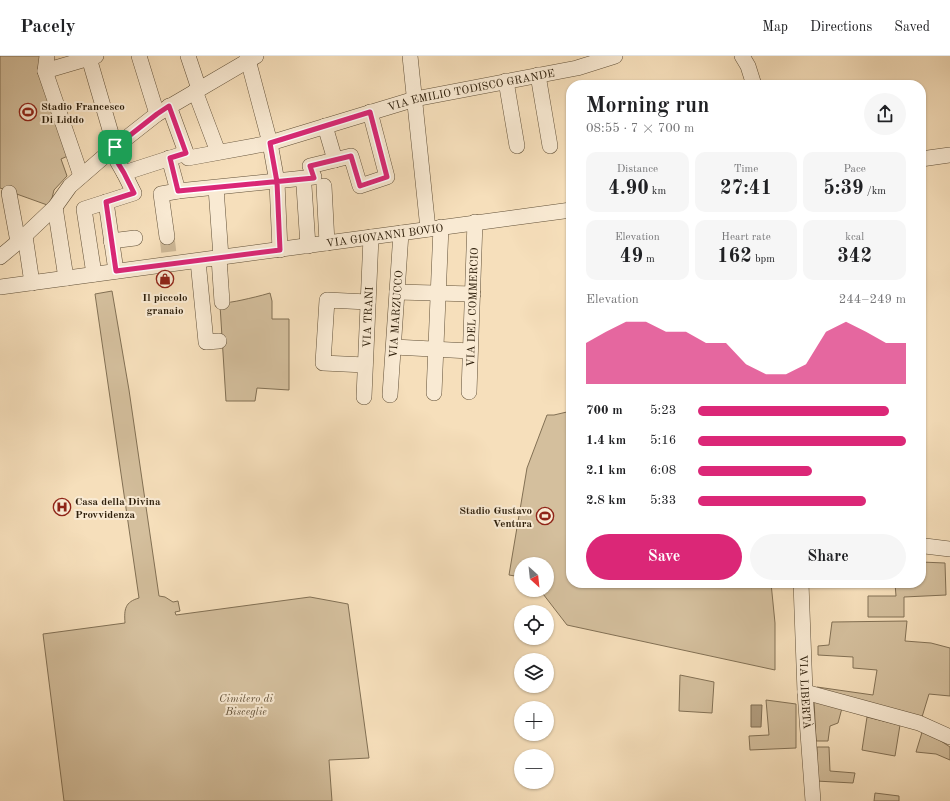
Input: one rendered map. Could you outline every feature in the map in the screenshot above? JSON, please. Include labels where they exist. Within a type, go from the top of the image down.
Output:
[{"type":"street","points":[[47,56],[45,71],[81,176]]},
{"type":"street","points":[[139,56],[163,110],[187,155]]},
{"type":"street","points":[[188,56],[197,90],[218,152]]},
{"type":"street","points":[[410,56],[434,228],[438,293],[434,393]]},
{"type":"street","name":"VIA EMILIO TODISCO GRANDE","points":[[124,173],[170,158],[270,143],[415,99],[577,68],[615,56]]},
{"type":"street","points":[[742,56],[748,66],[752,80]]},
{"type":"street","points":[[45,71],[93,57],[113,149],[134,193],[84,209],[94,274]]},
{"type":"street","points":[[0,257],[22,239],[55,207],[70,186],[113,149],[163,110],[250,57],[270,143],[277,182],[280,250]]},
{"type":"street","points":[[538,75],[550,146]]},
{"type":"street","points":[[506,81],[517,146]]},
{"type":"street","points":[[167,237],[161,194],[178,191],[314,178],[310,166],[351,156],[360,186],[387,177],[370,112]]},
{"type":"street","points":[[326,126],[335,160]]},
{"type":"street","points":[[926,158],[950,155]]},
{"type":"street","points":[[170,158],[178,191]]},
{"type":"street","points":[[304,186],[308,246]]},
{"type":"street","points":[[324,186],[327,243]]},
{"type":"street","points":[[216,188],[222,302]]},
{"type":"street","points":[[9,193],[32,282]]},
{"type":"street","points":[[106,202],[116,271]]},
{"type":"street","points":[[55,207],[66,278]]},
{"type":"street","name":"VIA GIOVANNI BOVIO","points":[[0,287],[116,271],[169,259],[198,260],[220,258],[566,211]]},
{"type":"street","name":"VIA DEL COMMERCIO","points":[[469,392],[475,222]]},
{"type":"street","name":"VIA MARZUCCO","points":[[390,395],[401,233]]},
{"type":"street","name":"VIA TRANI","points":[[364,397],[371,237]]},
{"type":"street","points":[[111,241],[135,238]]},
{"type":"street","points":[[198,260],[206,342],[219,341]]},
{"type":"street","points":[[397,292],[472,294]]},
{"type":"street","points":[[365,365],[323,363],[327,300],[368,302]]},
{"type":"street","points":[[394,347],[470,351]]},
{"type":"street","points":[[926,546],[950,549]]},
{"type":"street","name":"VIA LIBERTÀ","points":[[801,588],[805,692],[813,801]]},
{"type":"street","points":[[805,692],[919,723],[950,737]]},
{"type":"green space","name":"Stadio Francesco Di Liddo","points":[[0,56],[41,56],[70,155],[61,159],[67,176],[54,190],[50,206],[0,188]]},
{"type":"green space","name":"Cimitero di Bisceglie","points":[[112,291],[129,390],[159,596],[165,597],[173,602],[178,601],[180,611],[175,612],[176,615],[310,597],[348,604],[369,758],[329,760],[332,801],[64,801],[43,634],[125,623],[126,607],[128,604],[139,598],[95,294]]},
{"type":"green space","points":[[270,293],[272,301],[272,319],[289,319],[289,390],[257,388],[255,401],[226,401],[220,305]]},
{"type":"green space","name":"Stadio Gustavo Ventura","points":[[566,412],[566,588],[772,588],[775,623],[775,670],[567,625],[554,608],[554,605],[552,605],[545,597],[554,597],[554,557],[514,557],[514,576],[509,575],[527,468],[547,415]]},
{"type":"green space","points":[[926,562],[945,563],[946,595],[904,597],[904,617],[868,617],[868,596],[896,596],[895,588],[926,588]]},
{"type":"green space","points":[[907,621],[905,641],[931,643],[950,648],[950,696],[929,694],[922,717],[815,692],[817,687],[873,695],[877,670],[853,668],[853,657],[818,655],[818,646],[829,645],[832,622]]},
{"type":"green space","points":[[680,675],[714,682],[712,713],[679,711]]},
{"type":"green space","points":[[766,700],[796,704],[796,748],[750,750],[749,736],[769,735]]},
{"type":"green space","points":[[814,700],[842,708],[838,723],[830,726],[828,741],[816,741]]},
{"type":"green space","points":[[867,717],[900,725],[895,756],[862,750]]},
{"type":"green space","points":[[923,729],[950,747],[950,760],[936,754],[916,752]]},
{"type":"green space","points":[[817,747],[829,747],[830,771],[855,773],[853,783],[816,781]]},
{"type":"green space","points":[[875,793],[899,796],[899,801],[874,801]]},
{"type":"shaded area","points":[[751,705],[762,705],[761,727],[751,727]]},
{"type":"tunnel","points":[[167,237],[169,254]]},
{"type":"place","name":"Stadio Francesco Di Liddo","points":[[28,112]]},
{"type":"place","name":"Il piccolo granaio","points":[[165,279]]},
{"type":"place","name":"Casa della Divina Provvidenza","points":[[62,507]]},
{"type":"place","name":"Stadio Gustavo Ventura","points":[[545,516]]},
{"type":"route","points":[[115,147],[110,150],[134,193],[106,202],[116,271],[280,250],[277,182],[270,143],[370,112],[387,177],[360,186],[351,156],[310,166],[314,178],[277,182],[178,191],[170,158],[186,153],[169,106],[115,147]]}]
